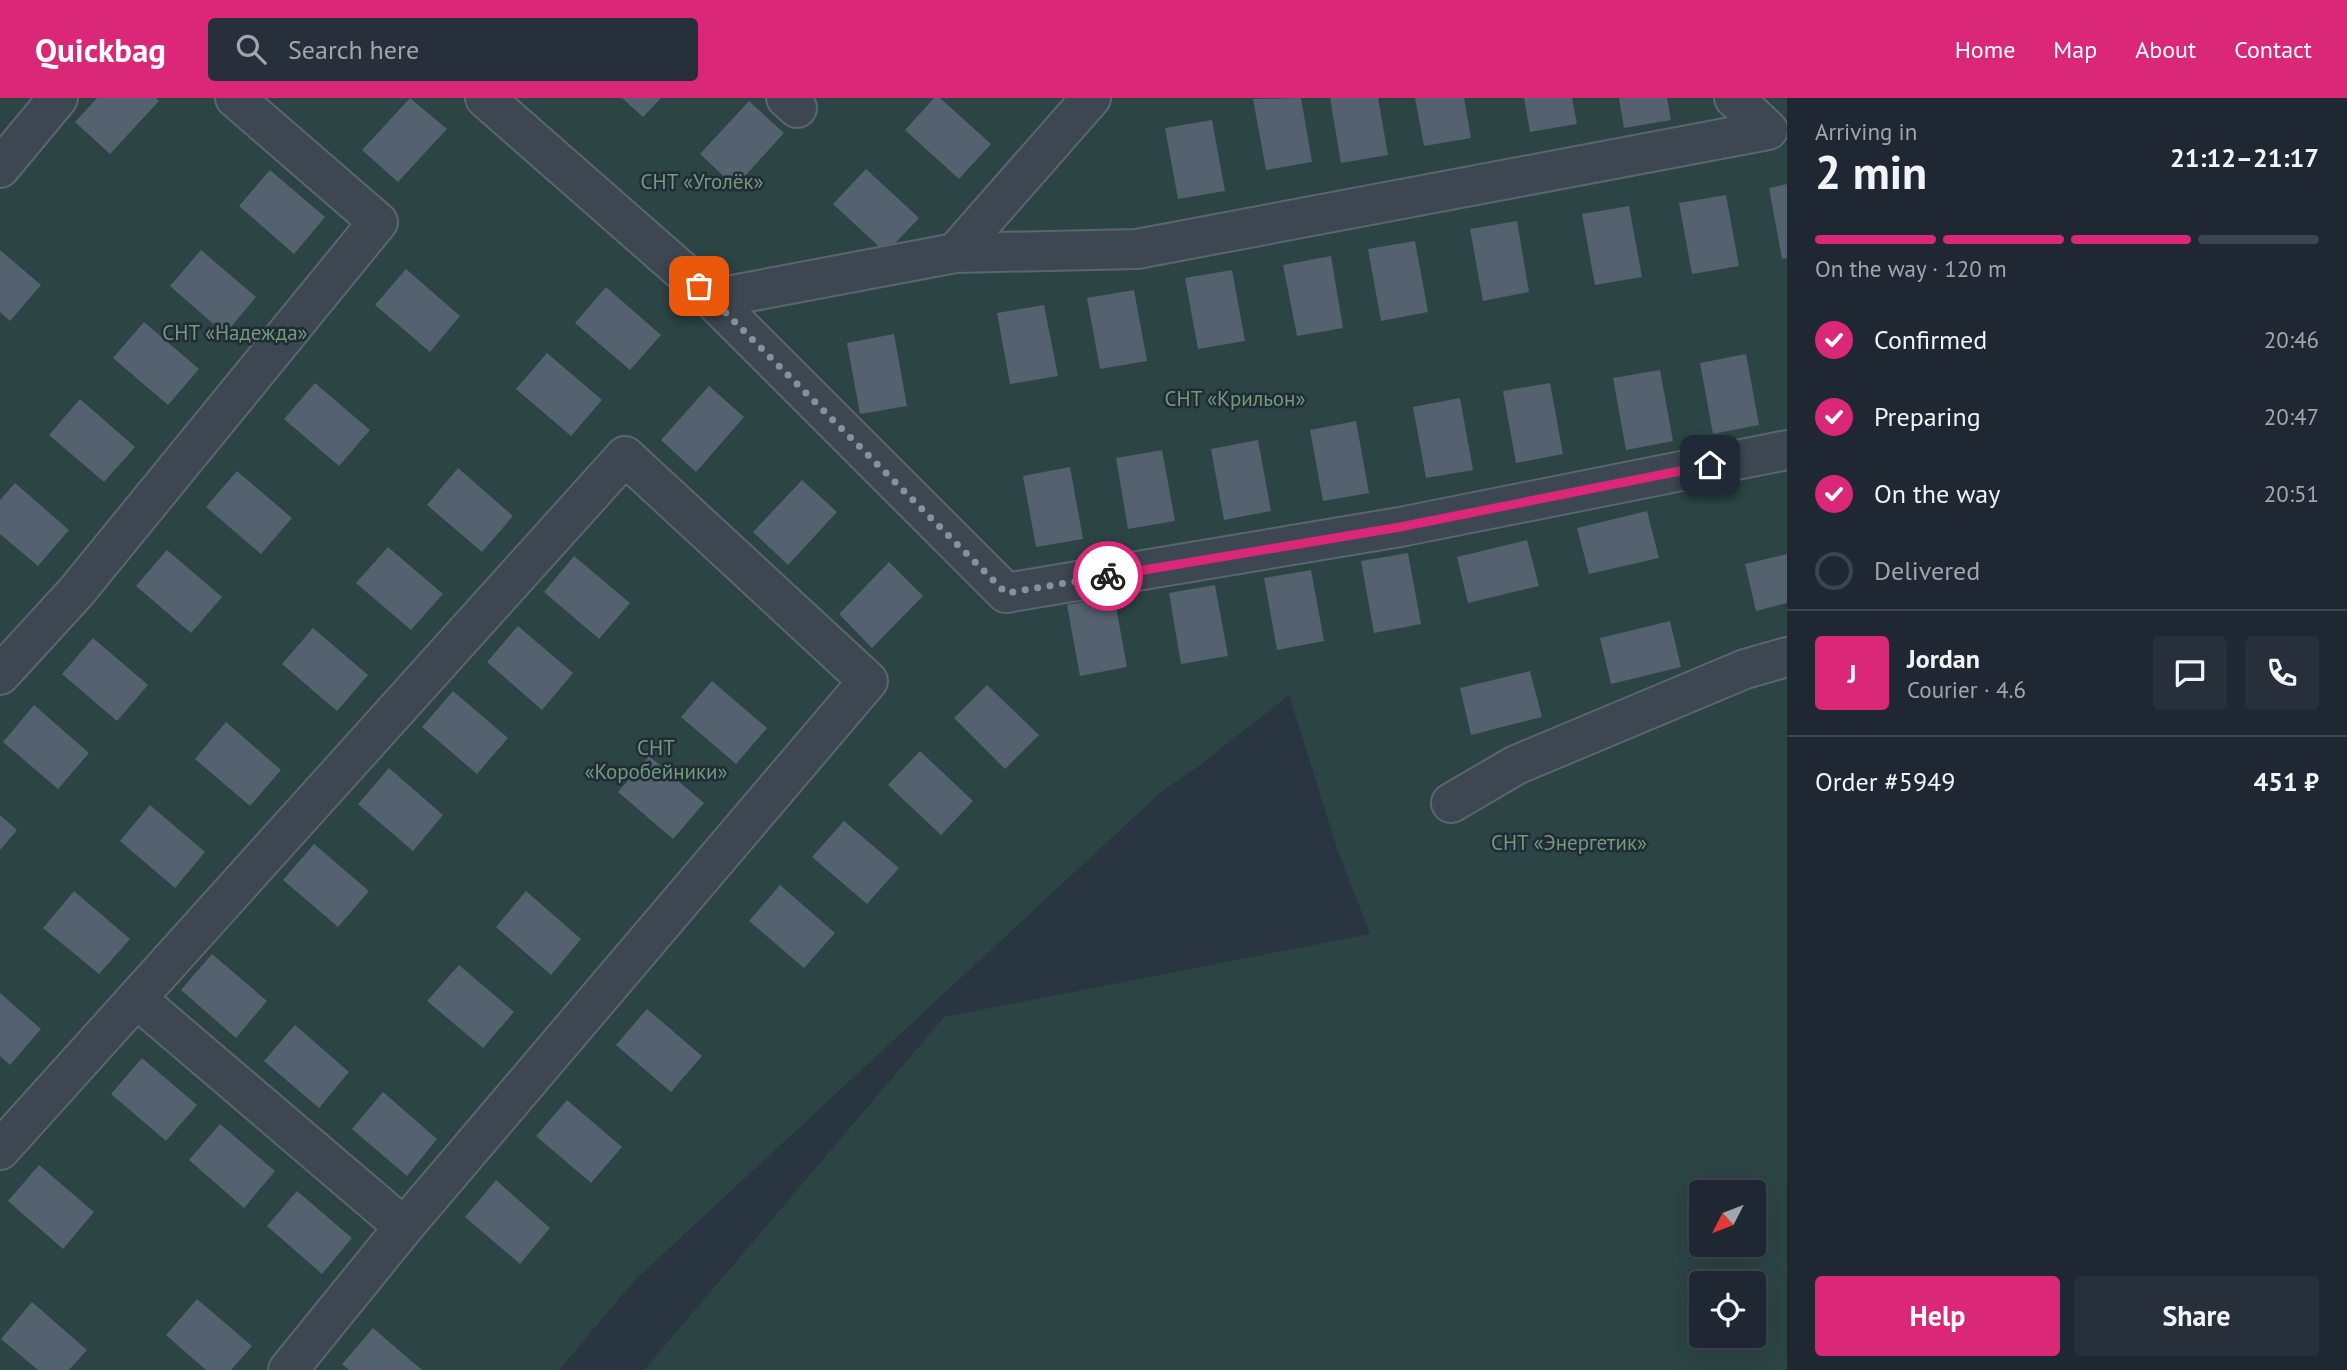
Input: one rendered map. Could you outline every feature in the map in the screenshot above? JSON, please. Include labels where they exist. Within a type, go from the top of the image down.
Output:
[{"type":"street","points":[[0,168],[58,98]]},
{"type":"street","points":[[0,675],[76,592],[378,222],[235,98]]},
{"type":"street","points":[[485,98],[711,299],[1006,593],[1400,527],[1787,450]]},
{"type":"street","points":[[955,253],[1091,98]]},
{"type":"street","points":[[711,299],[955,253],[1137,249],[1768,130],[1734,98]]},
{"type":"street","points":[[0,1150],[625,456],[868,681],[404,1227],[288,1370]]},
{"type":"street","points":[[1451,803],[1516,765],[1745,669],[1787,657]]},
{"type":"street","points":[[137,999],[404,1227]]},
{"type":"green space","points":[[0,98],[1787,98],[1787,1370],[644,1370],[944,1017],[1370,934],[1337,848],[1289,695],[1161,792],[635,1280],[559,1370],[0,1370]]},
{"type":"building","points":[[97,98],[156,98],[159,101],[110,154],[75,122]]},
{"type":"building","points":[[410,98],[447,129],[398,182],[362,150]]},
{"type":"building","points":[[622,98],[661,98],[643,117]]},
{"type":"building","points":[[934,98],[940,98],[991,144],[959,179],[905,130]]},
{"type":"building","points":[[1301,98],[1312,162],[1266,170],[1253,99]]},
{"type":"building","points":[[1330,98],[1378,98],[1388,155],[1341,163]]},
{"type":"building","points":[[1415,98],[1464,98],[1471,138],[1424,146]]},
{"type":"building","points":[[1524,98],[1572,98],[1577,124],[1530,132]]},
{"type":"building","points":[[1619,98],[1667,98],[1671,120],[1624,128]]},
{"type":"building","points":[[749,101],[784,133],[735,187],[700,154]]},
{"type":"building","points":[[1212,120],[1225,191],[1178,199],[1165,128]]},
{"type":"building","points":[[866,169],[919,218],[886,253],[833,204]]},
{"type":"building","points":[[270,170],[325,217],[294,254],[239,206]]},
{"type":"building","points":[[1787,184],[1787,258],[1782,259],[1769,188]]},
{"type":"building","points":[[1726,195],[1739,266],[1692,274],[1679,203]]},
{"type":"building","points":[[1629,206],[1642,277],[1595,285],[1582,214]]},
{"type":"building","points":[[1517,221],[1529,292],[1483,301],[1470,229]]},
{"type":"building","points":[[1415,241],[1428,312],[1381,321],[1368,249]]},
{"type":"building","points":[[0,250],[41,285],[10,321],[0,312]]},
{"type":"building","points":[[201,250],[256,297],[225,334],[170,286]]},
{"type":"building","points":[[1331,256],[1343,328],[1297,336],[1283,265]]},
{"type":"building","points":[[406,269],[460,316],[430,352],[375,305]]},
{"type":"building","points":[[1232,270],[1245,341],[1198,349],[1185,278]]},
{"type":"building","points":[[606,287],[661,335],[630,370],[575,323]]},
{"type":"building","points":[[1134,290],[1147,361],[1100,369],[1087,298]]},
{"type":"building","points":[[1044,305],[1058,376],[1010,384],[997,313]]},
{"type":"building","points":[[144,322],[199,369],[168,405],[113,358]]},
{"type":"building","points":[[894,334],[907,406],[860,414],[847,343]]},
{"type":"building","points":[[547,353],[602,400],[571,436],[516,389]]},
{"type":"building","points":[[1746,354],[1759,425],[1713,434],[1700,363]]},
{"type":"building","points":[[1660,370],[1673,441],[1626,450],[1613,378]]},
{"type":"building","points":[[315,383],[370,430],[339,466],[284,419]]},
{"type":"building","points":[[1550,383],[1563,454],[1516,463],[1503,391]]},
{"type":"building","points":[[709,386],[744,417],[696,472],[661,440]]},
{"type":"building","points":[[1460,398],[1473,470],[1426,478],[1413,407]]},
{"type":"building","points":[[80,399],[135,447],[104,482],[49,435]]},
{"type":"building","points":[[1356,421],[1369,493],[1323,501],[1310,430]]},
{"type":"building","points":[[1258,440],[1271,511],[1224,520],[1211,449]]},
{"type":"building","points":[[1162,450],[1175,521],[1128,529],[1116,458]]},
{"type":"building","points":[[1070,467],[1083,539],[1036,547],[1023,476]]},
{"type":"building","points":[[458,468],[513,516],[482,552],[427,505]]},
{"type":"building","points":[[237,471],[292,518],[261,554],[206,507]]},
{"type":"building","points":[[802,480],[837,512],[788,565],[753,532]]},
{"type":"building","points":[[15,483],[69,530],[38,566],[0,534],[0,500]]},
{"type":"building","points":[[1647,511],[1659,558],[1589,574],[1577,528]]},
{"type":"building","points":[[1527,540],[1539,586],[1468,603],[1457,557]]},
{"type":"building","points":[[388,547],[443,594],[411,630],[356,583]]},
{"type":"building","points":[[167,550],[222,597],[191,633],[136,586]]},
{"type":"building","points":[[1408,553],[1421,624],[1374,633],[1361,561]]},
{"type":"building","points":[[1787,554],[1787,603],[1756,611],[1745,564]]},
{"type":"building","points":[[574,556],[630,603],[599,639],[544,592]]},
{"type":"building","points":[[889,562],[923,596],[872,648],[839,614]]},
{"type":"building","points":[[1311,570],[1324,641],[1277,650],[1264,578]]},
{"type":"building","points":[[1215,585],[1228,656],[1181,664],[1169,593]]},
{"type":"building","points":[[1114,596],[1127,667],[1080,676],[1067,605]]},
{"type":"building","points":[[1670,621],[1681,667],[1611,684],[1600,638]]},
{"type":"building","points":[[518,626],[573,673],[542,710],[487,662]]},
{"type":"building","points":[[313,628],[368,675],[337,711],[282,664]]},
{"type":"building","points":[[93,638],[148,685],[117,721],[62,674]]},
{"type":"building","points":[[1530,671],[1542,717],[1471,735],[1460,688]]},
{"type":"building","points":[[712,681],[767,728],[736,764],[681,717]]},
{"type":"building","points":[[987,685],[1039,735],[1005,769],[954,718]]},
{"type":"building","points":[[453,691],[508,738],[477,774],[422,727]]},
{"type":"building","points":[[34,705],[89,753],[58,789],[3,742]]},
{"type":"building","points":[[226,722],[281,770],[250,806],[195,759]]},
{"type":"building","points":[[920,751],[973,801],[941,835],[888,785]]},
{"type":"building","points":[[649,756],[704,803],[673,839],[618,792]]},
{"type":"building","points":[[389,768],[443,815],[413,851],[358,804]]},
{"type":"building","points":[[150,805],[205,852],[175,888],[120,841]]},
{"type":"building","points":[[0,815],[17,830],[0,850]]},
{"type":"building","points":[[844,821],[899,868],[867,904],[812,857]]},
{"type":"building","points":[[314,844],[369,891],[338,927],[283,880]]},
{"type":"building","points":[[780,885],[835,933],[804,968],[749,921]]},
{"type":"building","points":[[74,891],[130,939],[99,974],[43,928]]},
{"type":"building","points":[[526,891],[581,939],[551,975],[496,927]]},
{"type":"building","points":[[212,954],[267,1001],[236,1038],[181,990]]},
{"type":"building","points":[[459,965],[514,1012],[483,1048],[427,1001]]},
{"type":"building","points":[[0,993],[41,1029],[10,1065],[0,1056]]},
{"type":"building","points":[[647,1009],[702,1056],[671,1092],[616,1045]]},
{"type":"building","points":[[295,1025],[349,1072],[319,1108],[264,1061]]},
{"type":"building","points":[[142,1058],[197,1105],[166,1141],[111,1094]]},
{"type":"building","points":[[383,1092],[437,1139],[407,1176],[352,1129]]},
{"type":"building","points":[[567,1100],[622,1147],[591,1183],[536,1136]]},
{"type":"building","points":[[220,1124],[275,1171],[244,1208],[189,1160]]},
{"type":"building","points":[[39,1165],[94,1212],[63,1249],[8,1201]]},
{"type":"building","points":[[496,1180],[550,1228],[520,1264],[465,1217]]},
{"type":"building","points":[[297,1191],[352,1238],[322,1274],[267,1226]]},
{"type":"building","points":[[197,1299],[252,1346],[231,1370],[206,1370],[166,1335]]},
{"type":"building","points":[[32,1302],[87,1350],[69,1370],[38,1370],[1,1339]]},
{"type":"building","points":[[373,1328],[422,1370],[349,1370],[342,1364]]},
{"type":"way so far","points":[[699,286],[1006,593],[1108,576]]},
{"type":"route","points":[[1108,576],[1400,527],[1710,465]]},
{"type":"park label","name":"СНТ «Уголёк»","points":[[702,181]]},
{"type":"park label","name":"СНТ «Надежда»","points":[[235,332]]},
{"type":"park label","name":"СНТ «Крильон»","points":[[1235,398]]},
{"type":"park label","name":"СНТ «Коробейники»","points":[[656,759]]},
{"type":"park label","name":"СНТ «Энергетик»","points":[[1569,842]]}]
